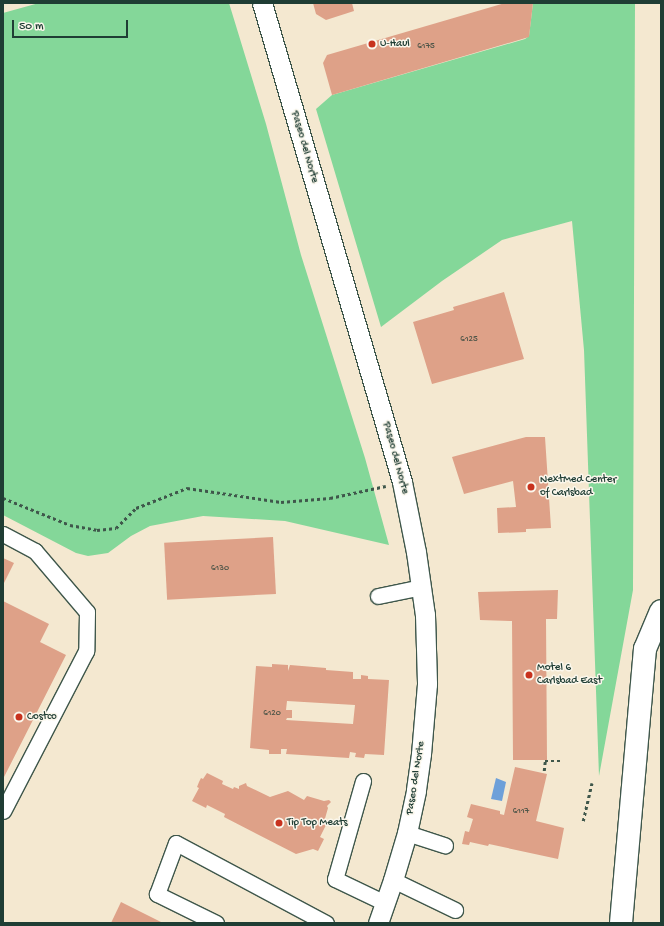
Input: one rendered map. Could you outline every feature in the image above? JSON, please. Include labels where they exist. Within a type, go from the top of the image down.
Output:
[{"type":"highway","points":[[621,923],[645,649],[661,611]]},
{"type":"main road","name":"Paseo del Norte","points":[[262,3],[402,482],[426,615],[427,684],[422,754],[407,833],[378,923]]},
{"type":"lane","points":[[3,534],[35,550],[87,612],[86,650],[3,811]]},
{"type":"lane","points":[[378,596],[422,587]]},
{"type":"lane","points":[[363,781],[335,879],[385,903]]},
{"type":"lane","points":[[407,833],[445,845]]},
{"type":"lane","points":[[216,923],[157,894],[176,843],[323,922]]},
{"type":"lane","points":[[393,880],[455,910]]},
{"type":"path","points":[[3,498],[70,525],[97,530],[116,528],[136,508],[187,488],[282,502],[330,498],[402,482]]},
{"type":"path","points":[[544,771],[545,761],[560,761]]},
{"type":"path","points":[[584,822],[592,783]]},
{"type":"green space","points":[[39,3],[229,3],[266,124],[301,255],[365,458],[389,545],[285,521],[203,516],[150,526],[131,536],[108,553],[88,556],[76,553],[3,515],[3,13]]},
{"type":"green space","points":[[533,3],[635,3],[633,590],[599,776],[584,350],[572,221],[502,240],[442,281],[381,327],[316,109],[332,95],[525,39],[529,36]]},
{"type":"water","points":[[496,778],[506,782],[502,801],[491,799]]},
{"type":"building","points":[[313,3],[352,3],[354,11],[326,20],[316,14]]},
{"type":"building","points":[[505,3],[533,3],[529,37],[332,95],[323,63],[327,55]]},
{"type":"building","points":[[504,292],[524,359],[432,384],[413,322],[454,310],[453,307]]},
{"type":"building","name":"NextMed Center of Carlsbad","points":[[526,437],[545,437],[551,528],[526,529],[526,532],[498,533],[497,508],[516,507],[513,481],[464,494],[452,457]]},
{"type":"building","points":[[273,537],[276,594],[167,600],[164,543]]},
{"type":"building","points":[[3,558],[14,563],[3,585]]},
{"type":"building","name":"Motel 6 Carlsbad East","points":[[558,590],[557,619],[546,619],[547,760],[513,760],[512,621],[480,620],[478,592]]},
{"type":"building","name":"Costco","points":[[3,601],[49,624],[40,642],[66,655],[3,779]]},
{"type":"building","points":[[272,664],[288,665],[288,671],[290,665],[326,668],[326,670],[353,672],[353,679],[361,679],[361,675],[368,676],[368,679],[389,680],[384,755],[365,754],[364,758],[355,757],[356,753],[350,752],[349,758],[286,754],[287,749],[281,749],[281,754],[269,754],[269,750],[250,748],[256,666],[272,667]],"holes":[[[287,701],[355,705],[353,724],[286,720],[287,718],[292,718],[292,710],[286,710]]]},
{"type":"building","points":[[515,767],[547,774],[536,821],[564,828],[558,859],[489,844],[488,846],[470,842],[469,845],[462,844],[465,831],[469,832],[473,819],[467,817],[471,804],[500,811],[500,814],[504,815]]},
{"type":"building","points":[[207,773],[223,781],[222,784],[233,789],[234,787],[239,789],[239,786],[246,783],[247,786],[270,797],[288,791],[304,800],[307,796],[324,801],[329,800],[331,802],[327,806],[328,808],[324,822],[326,825],[320,837],[324,839],[318,851],[313,849],[296,854],[224,817],[225,814],[207,805],[206,808],[192,801],[199,788],[197,787],[201,778],[203,779]]},
{"type":"building","points":[[121,902],[163,923],[111,923]]},
{"type":"place","name":"U-Haul","points":[[372,44]]},
{"type":"place","name":"NextMed Center of Carlsbad","points":[[531,487]]},
{"type":"place","name":"Motel 6 Carlsbad East","points":[[529,675]]},
{"type":"place","name":"Costco","points":[[19,717]]},
{"type":"place","name":"Tip Top Meats","points":[[279,823]]}]
